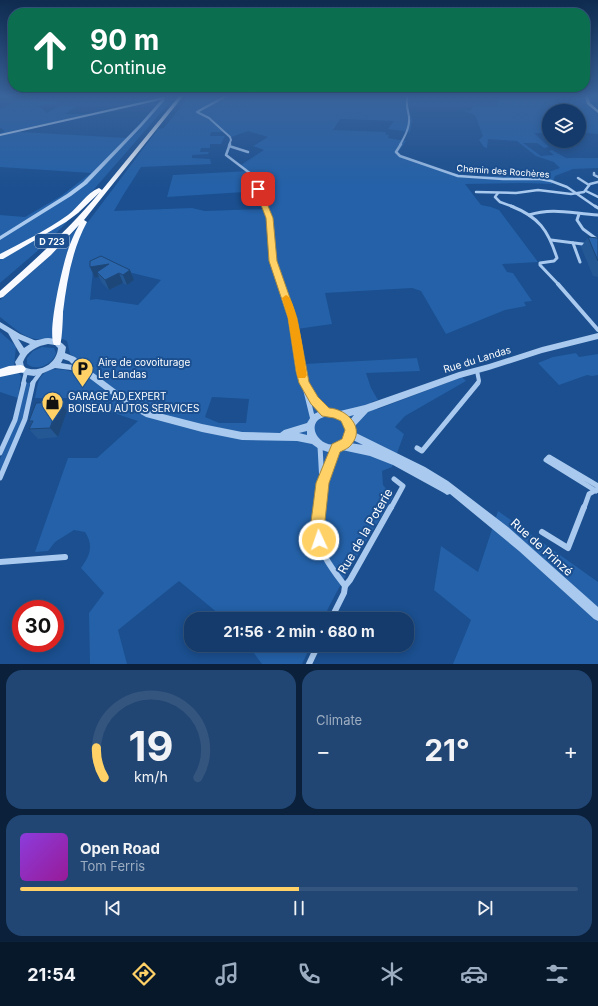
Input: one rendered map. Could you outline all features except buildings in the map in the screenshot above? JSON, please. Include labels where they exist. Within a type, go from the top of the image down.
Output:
[{"type":"highway","name":"D 723","points":[[0,287],[63,230],[99,190],[152,126]]},
{"type":"highway","name":"D 723","points":[[0,295],[53,248],[95,204],[157,126]]},
{"type":"highway","points":[[0,258],[62,222],[76,212],[93,194],[99,190]]},
{"type":"highway","points":[[57,342],[57,329],[68,257],[77,234],[95,207],[95,204]]},
{"type":"highway","points":[[0,373],[9,370],[23,370]]},
{"type":"main road","points":[[0,135],[40,126]]},
{"type":"street","points":[[0,238],[69,195],[85,183],[140,126]]},
{"type":"street","points":[[218,126],[230,137],[231,140],[226,155],[251,174],[270,218],[273,261],[293,318],[301,371],[312,423]]},
{"type":"street","name":"Chemin des Rochères","points":[[408,126],[404,140],[396,152],[400,156],[458,176],[548,180],[562,185],[577,194]]},
{"type":"street","points":[[229,146],[248,152]]},
{"type":"street","points":[[594,173],[594,175],[598,177]]},
{"type":"street","points":[[578,178],[589,185]]},
{"type":"street","points":[[586,191],[589,185],[598,182]]},
{"type":"street","points":[[476,192],[515,193],[542,190],[577,194],[586,191],[598,197]]},
{"type":"street","points":[[498,193],[496,197],[499,202],[529,214],[546,228],[557,258],[554,261],[540,263],[598,330]]},
{"type":"street","points":[[577,194],[598,208]]},
{"type":"street","points":[[529,214],[551,210],[598,215]]},
{"type":"street","points":[[579,214],[577,220],[579,225],[598,240]]},
{"type":"street","points":[[551,240],[598,246]]},
{"type":"street","points":[[573,243],[580,262]]},
{"type":"street","points":[[0,324],[10,332],[27,341],[37,344]]},
{"type":"street","points":[[10,332],[23,353]]},
{"type":"street","name":"Rue du Landas","points":[[340,415],[365,409],[459,375],[477,371],[542,350],[598,336]]},
{"type":"street","points":[[0,453],[15,420],[23,370],[19,362],[23,353],[37,344],[48,341],[57,342],[62,347],[62,355],[53,365],[42,371],[33,380],[25,419],[0,478]]},
{"type":"street","points":[[62,355],[72,359],[128,403],[149,414],[202,428],[261,438],[279,436],[312,423]]},
{"type":"street","points":[[53,365],[71,367],[87,372]]},
{"type":"street","points":[[23,370],[42,371]]},
{"type":"street","points":[[417,448],[422,452],[479,381],[477,371]]},
{"type":"street","points":[[304,383],[314,400],[326,412],[340,415],[350,430],[346,442],[339,447],[322,483]]},
{"type":"street","name":"Rue du Landas","points":[[350,430],[365,409]]},
{"type":"street","points":[[326,412],[317,416],[312,423],[310,430],[317,442],[325,448],[339,447]]},
{"type":"street","name":"Rue de Prinzé","points":[[350,430],[364,442],[415,465],[444,484],[510,535],[598,615]]},
{"type":"street","points":[[279,436],[317,442]]},
{"type":"street","points":[[317,442],[322,483],[317,530],[319,540],[329,564],[345,586]]},
{"type":"street","name":"Rue de Prinzé","points":[[339,447],[353,446],[368,450],[466,501]]},
{"type":"street","points":[[549,457],[597,488],[546,460],[549,457]]},
{"type":"street","name":"Rue de la Poterie","points":[[334,612],[344,593],[345,586],[350,580],[403,486],[394,479]]},
{"type":"street","points":[[542,532],[568,548],[589,494],[597,488]]},
{"type":"street","points":[[0,562],[65,557]]},
{"type":"street","points":[[309,664],[315,652]]},
{"type":"shaded area","points":[[0,126],[44,126],[21,132],[127,138],[138,126],[149,126],[64,225],[44,245],[0,283],[0,215],[25,217],[61,196],[91,173],[0,167],[0,133],[4,132],[3,129],[0,128]]},
{"type":"shaded area","points":[[166,126],[336,126],[333,130],[386,132],[385,134],[389,135],[388,138],[406,141],[398,152],[399,154],[452,173],[471,176],[538,176],[560,168],[554,162],[536,156],[517,141],[488,139],[487,148],[484,147],[479,140],[483,136],[479,126],[542,126],[542,133],[534,133],[542,140],[542,147],[537,143],[523,143],[541,156],[554,155],[549,151],[552,150],[566,158],[598,158],[598,168],[573,169],[555,176],[552,184],[465,184],[481,205],[499,210],[538,262],[502,264],[507,272],[513,273],[532,301],[524,302],[526,306],[505,310],[446,334],[421,291],[412,288],[325,293],[332,324],[297,329],[303,364],[417,358],[420,371],[366,373],[371,388],[378,400],[371,402],[378,409],[462,377],[466,381],[405,416],[395,427],[404,434],[392,467],[382,471],[383,485],[393,497],[348,572],[326,612],[217,612],[179,581],[118,630],[127,664],[90,664],[89,613],[104,593],[81,568],[89,555],[90,550],[88,537],[85,532],[74,530],[55,542],[48,551],[35,552],[68,458],[97,458],[138,421],[68,398],[35,398],[39,380],[47,371],[59,369],[83,376],[90,369],[70,354],[67,341],[59,338],[30,338],[0,317],[0,300],[50,256],[80,225],[88,222],[158,129],[164,128]],"holes":[[[248,131],[268,137],[253,146],[264,150],[241,165],[249,171],[173,175],[167,197],[261,191],[267,209],[205,211],[192,208],[114,211],[141,167],[211,164],[210,159],[192,158],[192,155],[208,154],[209,152],[200,152],[201,148],[210,148],[210,144],[221,144],[225,136],[210,136],[211,132],[225,132],[231,137]],[[93,271],[128,272],[161,280],[138,305],[96,299],[90,300]],[[212,397],[249,399],[246,423],[219,423],[205,417]]]},
{"type":"shaded area","points":[[390,126],[411,126],[410,132],[388,129]]},
{"type":"shaded area","points":[[586,126],[598,126],[598,134],[586,133]]},
{"type":"shaded area","points":[[0,332],[16,346],[14,367],[21,376],[18,398],[0,392]]},
{"type":"shaded area","points":[[42,347],[54,348],[56,353],[52,360],[40,367],[27,364],[27,358],[33,351]]},
{"type":"shaded area","points":[[576,353],[579,357],[598,354],[598,375],[587,375],[559,385],[538,363],[553,357]]},
{"type":"shaded area","points":[[26,383],[30,383],[24,418],[0,473],[0,459],[17,419]]},
{"type":"shaded area","points":[[498,511],[598,582],[598,664],[453,664],[471,620],[434,590],[441,546],[478,572]]},
{"type":"shaded area","points":[[253,652],[308,652],[302,664],[262,664]]},
{"type":"slow traffic","points":[[286,298],[293,318],[302,375]]},
{"type":"place","name":"Aire de covoiturage Le Landas","points":[[83,388]]},
{"type":"place","name":"GARAGE AD EXPERT BOISEAU AUTOS SERVICES","points":[[52,422]]},
{"type":"route","points":[[258,189],[270,218],[273,261],[293,318],[304,383],[314,400],[326,412],[340,415],[348,421],[351,430],[349,438],[346,442],[342,446],[336,448],[322,483],[317,530],[319,540]]}]
